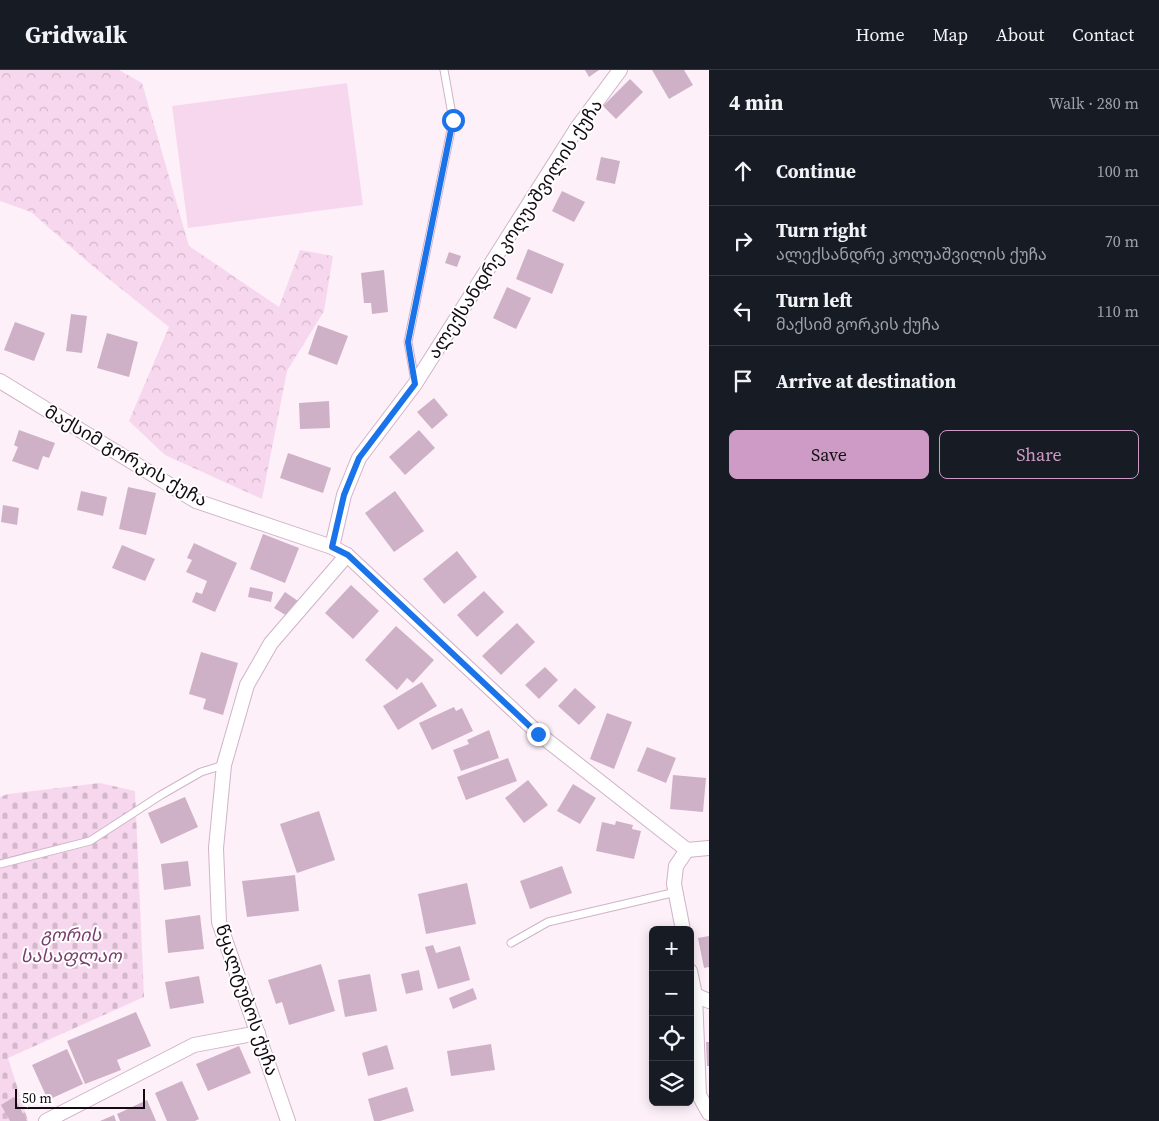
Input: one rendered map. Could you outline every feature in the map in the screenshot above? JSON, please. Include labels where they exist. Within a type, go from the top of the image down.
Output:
[{"type":"street","name":"ალექსანდრე კოღუაშვილის ქუჩა","points":[[332,547],[344,495],[359,458],[415,384],[577,128],[620,70]]},
{"type":"street","name":"მაქსიმ გორკის ქუჩა","points":[[0,381],[196,501],[332,547],[348,555],[538,734],[687,850]]},
{"type":"street","name":"წყალტუბოს ქუჩა","points":[[288,1121],[219,922],[216,848],[224,765],[247,685],[272,643],[348,555]]},
{"type":"street","points":[[682,926],[674,884],[676,866],[687,850],[709,848]]},
{"type":"street","points":[[694,990],[699,1095],[709,1113]]},
{"type":"street","points":[[695,995],[709,1002]]},
{"type":"street","points":[[46,1121],[194,1045],[258,1033]]},
{"type":"lane","points":[[415,384],[408,342],[453,120],[444,70]]},
{"type":"lane","points":[[0,864],[90,841],[161,795],[201,772],[224,765]]},
{"type":"lane","points":[[511,943],[548,922],[676,892]]},
{"type":"green space","points":[[0,70],[119,70],[142,83],[189,246],[279,307],[300,250],[333,256],[324,311],[287,371],[262,499],[165,455],[129,421],[169,327],[89,263],[31,212],[0,201]]},
{"type":"green space","points":[[347,83],[363,205],[188,228],[172,106]]},
{"type":"green space","name":"გორის სასაფლაო","points":[[100,783],[135,791],[144,997],[8,1058],[28,1121],[0,1121],[0,797],[8,794]]},
{"type":"building","points":[[585,70],[599,70],[589,77]]},
{"type":"building","points":[[652,70],[684,70],[693,85],[669,99]]},
{"type":"building","points":[[630,79],[643,92],[616,119],[603,106]]},
{"type":"building","points":[[601,157],[620,161],[615,184],[596,180]]},
{"type":"building","points":[[562,191],[585,202],[574,222],[552,211]]},
{"type":"building","points":[[528,249],[564,264],[552,294],[516,279]]},
{"type":"building","points":[[449,252],[461,256],[457,267],[445,263]]},
{"type":"building","points":[[384,270],[388,312],[372,314],[371,303],[364,303],[361,273]]},
{"type":"building","points":[[507,287],[531,298],[516,329],[493,318]]},
{"type":"building","points":[[71,314],[87,316],[82,353],[66,351]]},
{"type":"building","points":[[15,322],[45,333],[34,361],[4,350]]},
{"type":"building","points":[[318,325],[348,336],[337,365],[308,354]]},
{"type":"building","points":[[107,333],[138,342],[129,377],[97,368]]},
{"type":"building","points":[[434,398],[448,415],[432,429],[417,412]]},
{"type":"building","points":[[329,401],[330,428],[300,429],[299,403]]},
{"type":"building","points":[[19,430],[55,443],[49,458],[43,456],[38,470],[12,461],[18,447],[14,445]]},
{"type":"building","points":[[419,430],[435,448],[405,475],[389,457]]},
{"type":"building","points":[[288,453],[331,468],[323,493],[280,478]]},
{"type":"building","points":[[128,487],[156,493],[146,535],[119,529]]},
{"type":"building","points":[[81,491],[107,497],[103,516],[77,510]]},
{"type":"building","points":[[395,491],[424,531],[394,552],[365,513]]},
{"type":"building","points":[[3,505],[19,508],[17,525],[1,522]]},
{"type":"building","points":[[263,534],[299,548],[285,583],[250,569]]},
{"type":"building","points":[[194,543],[237,563],[215,612],[192,602],[196,592],[202,594],[207,581],[186,572],[192,560],[187,558]]},
{"type":"building","points":[[122,545],[155,559],[145,581],[112,568]]},
{"type":"building","points":[[457,551],[477,577],[444,604],[423,579]]},
{"type":"building","points":[[351,585],[379,611],[353,639],[325,613]]},
{"type":"building","points":[[250,587],[273,592],[271,602],[248,597]]},
{"type":"building","points":[[484,591],[504,612],[477,637],[457,615]]},
{"type":"building","points":[[285,592],[298,601],[287,616],[274,608]]},
{"type":"building","points":[[517,623],[535,642],[501,675],[482,656]]},
{"type":"building","points":[[396,626],[434,660],[413,683],[407,678],[397,690],[365,660]]},
{"type":"building","points":[[201,652],[238,663],[223,715],[203,709],[206,699],[189,694]]},
{"type":"building","points":[[545,667],[558,680],[539,699],[525,685]]},
{"type":"building","points":[[422,682],[437,706],[398,730],[383,706]]},
{"type":"building","points":[[575,688],[596,707],[579,725],[558,706]]},
{"type":"building","points":[[454,707],[456,711],[462,708],[473,731],[432,750],[419,723]]},
{"type":"building","points":[[607,713],[632,722],[614,769],[590,759]]},
{"type":"building","points":[[489,730],[499,758],[461,771],[453,750],[469,744],[467,740]]},
{"type":"building","points":[[647,747],[676,758],[666,783],[637,771]]},
{"type":"building","points":[[508,758],[517,781],[466,800],[457,777]]},
{"type":"building","points":[[673,775],[706,778],[703,812],[670,809]]},
{"type":"building","points":[[528,780],[548,805],[524,823],[505,798]]},
{"type":"building","points":[[573,784],[596,798],[580,824],[557,811]]},
{"type":"building","points":[[185,797],[198,827],[161,844],[148,813]]},
{"type":"building","points":[[319,811],[335,860],[297,873],[280,824]]},
{"type":"building","points":[[616,821],[633,825],[632,829],[641,831],[634,859],[596,851],[602,822],[615,825]]},
{"type":"building","points":[[188,861],[191,886],[164,890],[161,864]]},
{"type":"building","points":[[562,866],[572,893],[530,909],[520,881]]},
{"type":"building","points":[[295,875],[299,911],[247,917],[242,881]]},
{"type":"building","points":[[467,883],[476,924],[426,934],[418,894]]},
{"type":"building","points":[[200,915],[204,949],[168,953],[165,920]]},
{"type":"building","points":[[709,936],[709,967],[704,968],[698,938]]},
{"type":"building","points":[[433,945],[436,953],[460,946],[470,980],[438,989],[425,947]]},
{"type":"building","points":[[321,964],[335,1011],[289,1025],[282,1002],[276,1004],[268,980]]},
{"type":"building","points":[[419,970],[423,990],[406,994],[401,974]]},
{"type":"building","points":[[370,974],[377,1011],[345,1017],[338,980]]},
{"type":"building","points":[[199,976],[204,1003],[170,1009],[165,982]]},
{"type":"building","points":[[473,988],[477,999],[453,1009],[449,998]]},
{"type":"building","points":[[136,1012],[151,1046],[117,1060],[121,1070],[85,1084],[67,1041]]},
{"type":"building","points":[[706,1042],[709,1042],[709,1066],[707,1066]]},
{"type":"building","points":[[491,1044],[495,1070],[451,1076],[447,1051]]},
{"type":"building","points":[[387,1045],[394,1069],[368,1076],[362,1053]]},
{"type":"building","points":[[239,1046],[251,1073],[208,1091],[196,1064]]},
{"type":"building","points":[[67,1049],[83,1084],[48,1100],[32,1065]]},
{"type":"building","points":[[182,1081],[199,1119],[195,1121],[167,1121],[155,1093]]},
{"type":"building","points":[[407,1087],[414,1111],[374,1121],[368,1099]]},
{"type":"building","points":[[14,1097],[27,1121],[10,1121],[1,1105]]},
{"type":"building","points":[[147,1100],[156,1121],[120,1121],[117,1114]]},
{"type":"building","points":[[114,1115],[116,1121],[100,1121]]},
{"type":"route","points":[[453,120],[408,342],[415,384],[359,458],[344,495],[332,547],[348,555],[538,734]]}]
